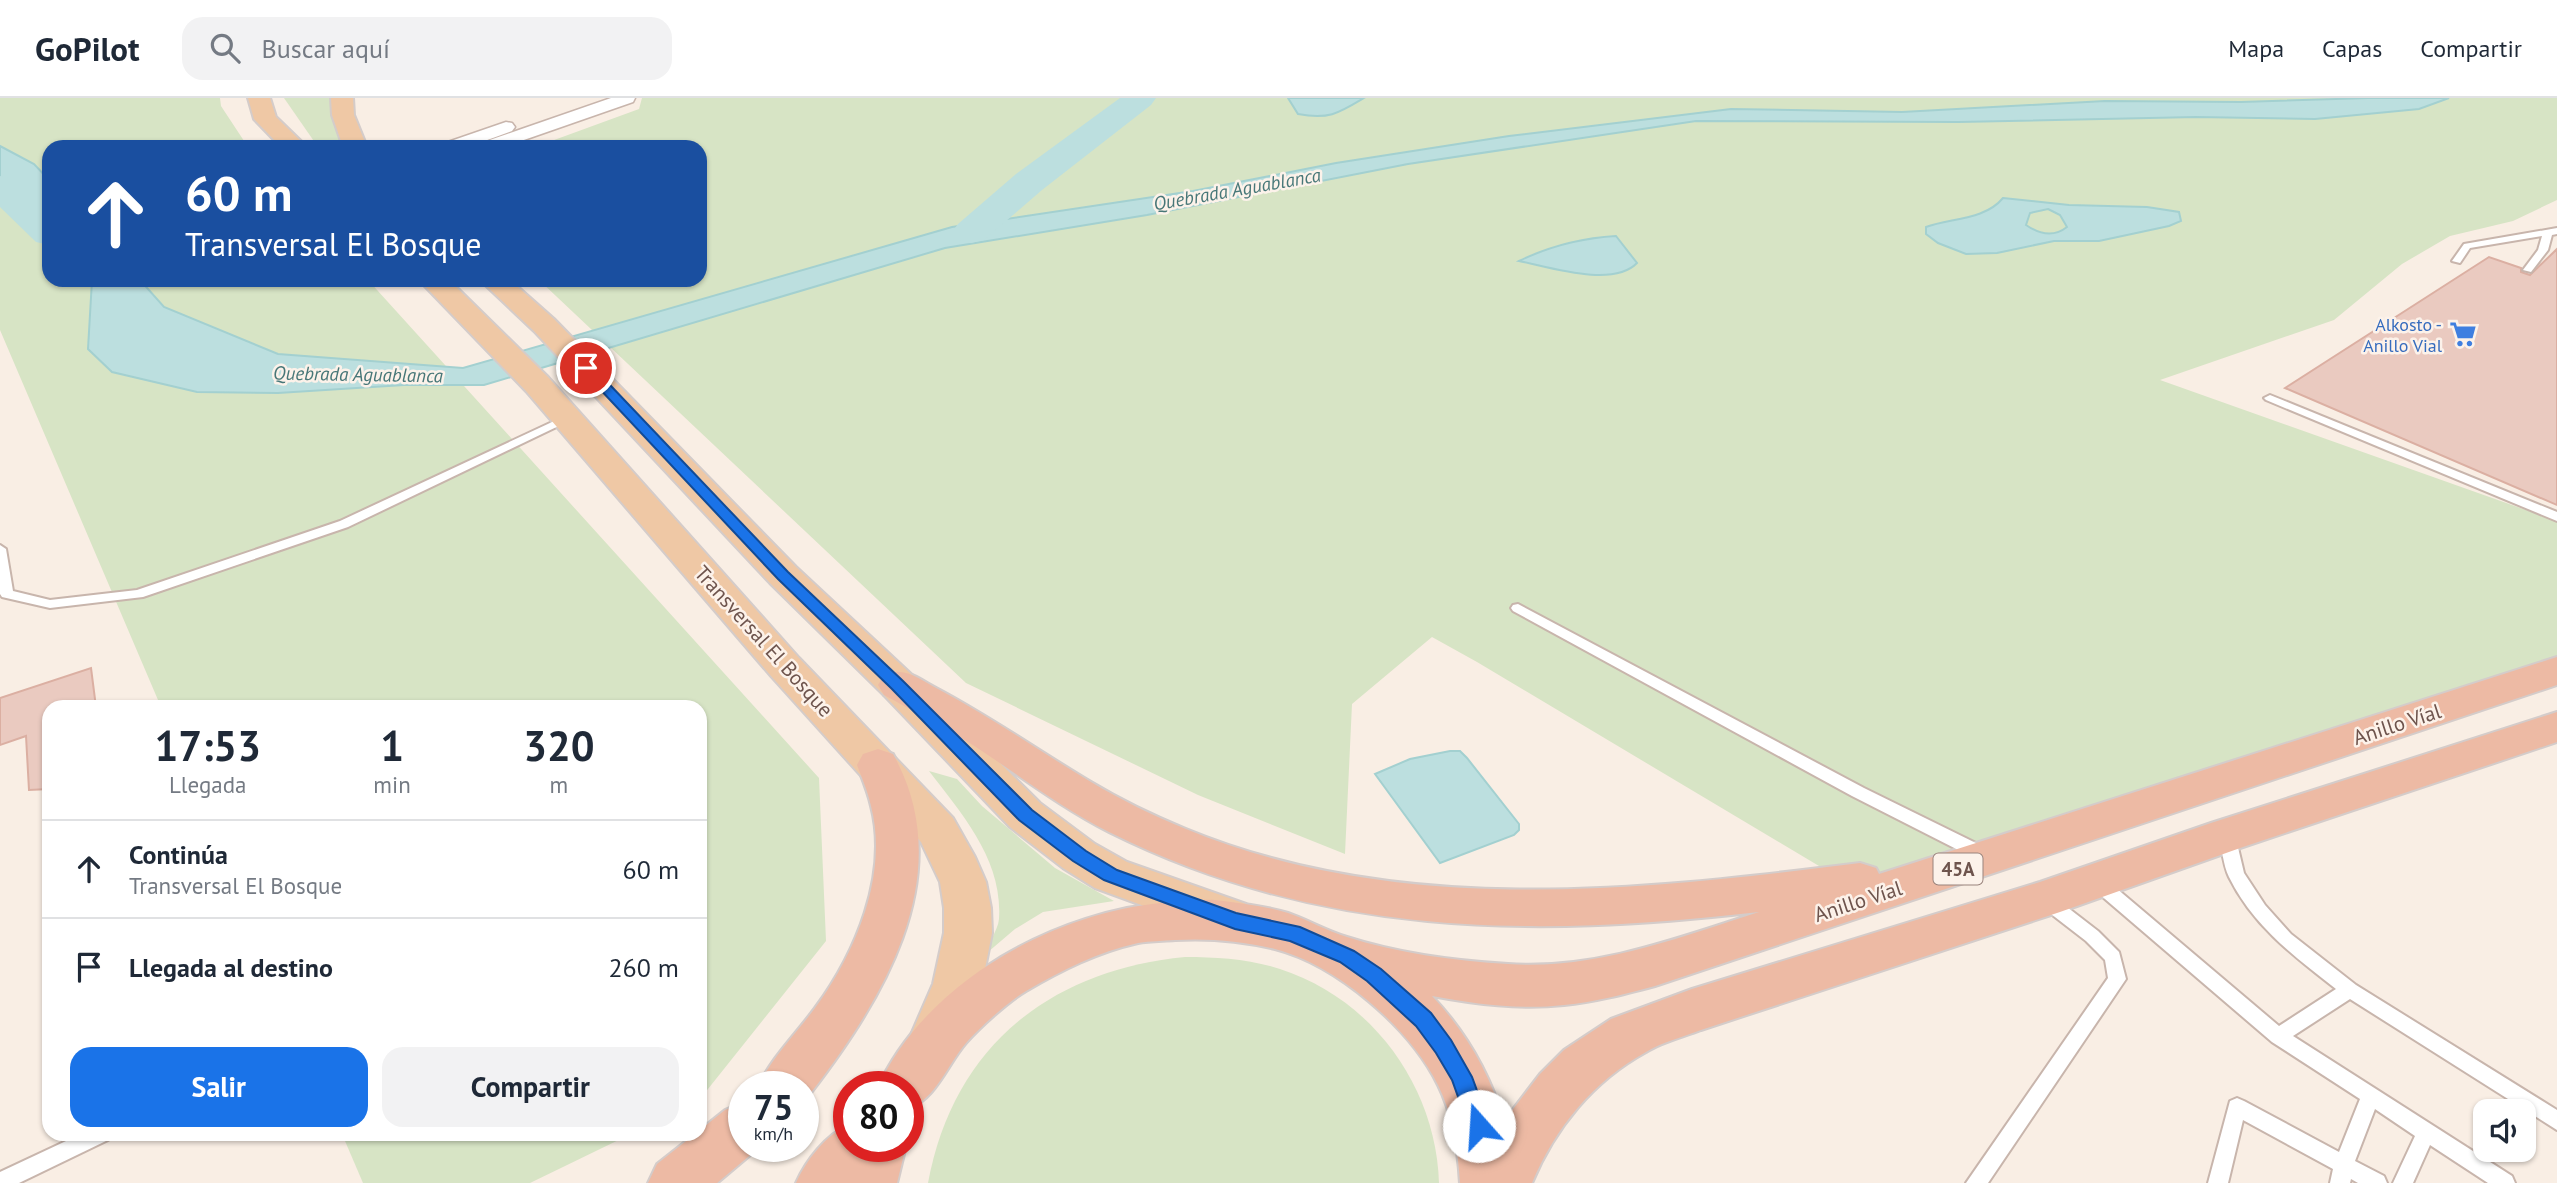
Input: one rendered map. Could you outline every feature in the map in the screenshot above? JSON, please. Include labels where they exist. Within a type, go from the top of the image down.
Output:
[{"type":"highway","name":"Anillo Víal","points":[[1347,957],[1416,973],[1487,983],[1558,985],[1655,966],[2557,671]]},
{"type":"highway","points":[[898,685],[988,734],[1099,807],[1149,831],[1248,870],[1355,894],[1436,903],[1524,907],[1625,905],[1801,889],[1985,860]]},
{"type":"highway","points":[[1504,1183],[1524,1139],[1558,1091],[1582,1066],[1629,1034],[1692,1011],[2044,899],[2227,835],[2557,727]]},
{"type":"highway","points":[[798,1071],[817,1048],[849,1000],[873,954],[889,909],[897,866],[898,827],[892,790],[878,765]]},
{"type":"highway","points":[[917,1068],[959,1016],[992,986],[1030,962],[1069,943],[1109,929],[1151,921],[1193,918],[1235,921],[1293,933],[1347,957],[1400,996],[1423,1019],[1444,1047],[1475,1109],[1484,1143],[1489,1183]]},
{"type":"highway","points":[[676,1183],[728,1140]]},
{"type":"highway","points":[[824,1183],[844,1162]]},
{"type":"highway","points":[[869,1183],[875,1162]]},
{"type":"main road","points":[[259,98],[265,119],[288,140]]},
{"type":"main road","points":[[342,98],[343,115],[352,140]]},
{"type":"main road","name":"Transversal El Bosque","points":[[440,287],[537,384],[785,667],[937,830],[951,850],[961,871],[967,897],[967,953],[960,980],[917,1068]]},
{"type":"main road","points":[[502,287],[586,368],[783,576],[898,685],[1026,815],[1079,856],[1111,875],[1140,888],[1235,921]]},
{"type":"street","points":[[471,140],[589,98]]},
{"type":"street","points":[[507,140],[626,98]]},
{"type":"lane","points":[[2457,261],[2467,246],[2553,232]]},
{"type":"lane","points":[[2528,270],[2553,232]]},
{"type":"lane","points":[[2270,398],[2557,517]]},
{"type":"lane","points":[[0,549],[7,594],[50,604],[138,594],[344,524],[565,419]]},
{"type":"lane","points":[[1518,608],[1985,860]]},
{"type":"lane","points":[[2227,835],[2235,874],[2259,910],[2285,939],[2350,990],[2557,1121]]},
{"type":"lane","points":[[2095,881],[2278,1036],[2505,1183]]},
{"type":"lane","points":[[1976,1183],[2117,979],[2113,957],[2092,936],[2044,899]]},
{"type":"lane","points":[[2278,1036],[2350,990]]},
{"type":"lane","points":[[2342,1173],[2370,1097]]},
{"type":"lane","points":[[2218,1183],[2237,1107],[2342,1173],[2377,1183]]},
{"type":"lane","points":[[2403,1183],[2427,1133]]},
{"type":"lane","points":[[0,1182],[86,1141]]},
{"type":"green space","points":[[0,98],[220,98],[221,106],[243,140],[42,140],[42,287],[374,287],[819,778],[826,941],[707,1090],[707,700],[158,700],[0,330]]},
{"type":"green space","points":[[284,98],[329,98],[342,140],[313,140]]},
{"type":"green space","points":[[642,98],[1129,98],[1036,178],[1149,98],[2368,98],[2241,102],[2105,101],[1902,112],[1731,109],[1509,136],[1336,163],[1193,191],[989,223],[1016,193],[982,223],[913,258],[945,248],[1147,215],[1408,164],[1696,121],[1958,122],[2196,117],[2315,119],[2419,109],[2449,98],[2557,98],[2557,200],[2513,221],[2450,236],[2402,264],[2334,320],[2160,380],[2557,521],[2557,675],[1886,906],[1432,637],[1352,704],[1345,854],[1198,795],[966,683],[546,287],[707,287],[707,140],[554,140],[639,109]]},
{"type":"green space","points":[[929,771],[957,779],[982,806],[1055,868],[1114,901],[1043,912],[1015,929],[981,958],[999,919],[994,877],[967,821]]},
{"type":"green space","points":[[1185,957],[1233,959],[1280,969],[1313,983],[1344,1002],[1370,1025],[1393,1051],[1412,1081],[1426,1113],[1435,1147],[1439,1183],[928,1183],[941,1135],[960,1092],[985,1055],[1015,1024],[1051,998],[1091,979],[1136,965]]},
{"type":"green space","points":[[345,1141],[617,1141],[530,1183],[363,1183]]},
{"type":"water","points":[[1288,98],[1364,98],[1340,111],[1318,116],[1298,114]]},
{"type":"water","points":[[2449,98],[2419,109],[2315,119],[2196,117],[1958,122],[1696,121],[1408,164],[1147,215],[945,248],[484,385],[404,385],[278,393],[197,392],[112,372],[88,349],[92,287],[146,287],[164,307],[278,354],[463,368],[952,227],[1193,191],[1336,163],[1509,136],[1731,109],[1902,112],[2105,101],[2241,102]]},
{"type":"water","points":[[0,146],[34,164],[42,173],[42,216],[0,200]]},
{"type":"water","points":[[2003,198],[2069,205],[2147,207],[2179,212],[2181,221],[2099,241],[2054,241],[1997,253],[1966,254],[1938,243],[1926,234],[1926,227],[1987,211]],"holes":[[[2048,209],[2060,215],[2067,227],[2057,233],[2036,231],[2026,225],[2030,213]]]},
{"type":"water","points":[[1616,236],[1637,263],[1613,274],[1580,274],[1519,261],[1566,244]]},
{"type":"water","points":[[1460,751],[1467,758],[1519,824],[1519,830],[1514,835],[1440,863],[1375,774],[1410,759]]},
{"type":"building","name":"Alkosto - Anillo Vial","points":[[2557,249],[2557,505],[2285,388],[2489,257],[2521,268],[2521,272],[2530,275]]},
{"type":"building","points":[[91,668],[95,700],[42,700],[42,789],[29,790],[26,736],[0,745],[0,698]]},
{"type":"waterway","points":[[971,232],[1029,182],[1140,98]]},
{"type":"waterway","name":"Quebrada Aguablanca","points":[[0,187],[42,227]]},
{"type":"place","name":"Alkosto - Anillo Vial","points":[[2463,334]]},
{"type":"route","points":[[586,368],[783,576],[898,685],[1026,815],[1079,856],[1111,875],[1140,888],[1235,921],[1265,925],[1320,943],[1374,975],[1423,1019],[1444,1047],[1461,1077],[1475,1109],[1479,1126]]}]
